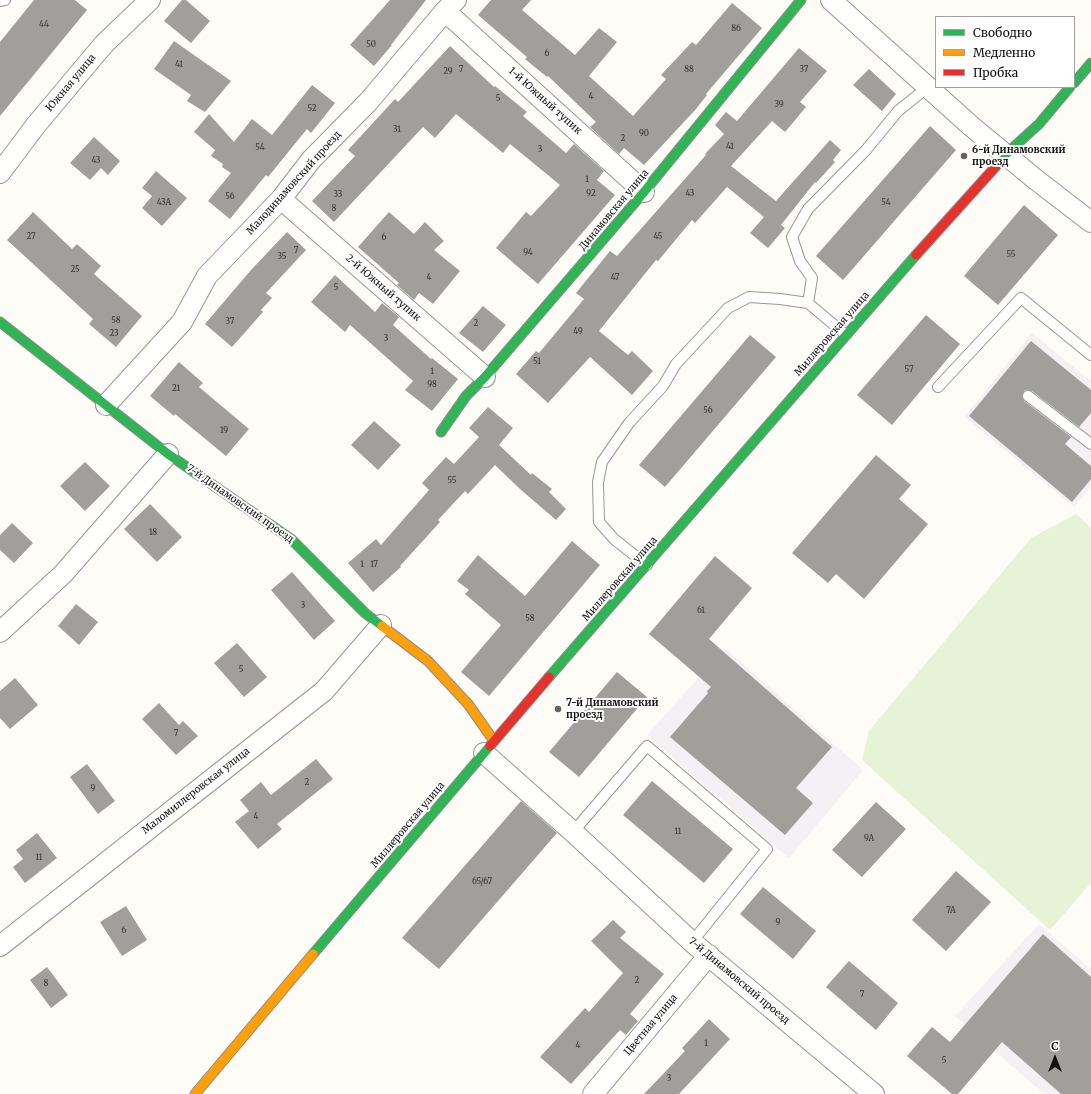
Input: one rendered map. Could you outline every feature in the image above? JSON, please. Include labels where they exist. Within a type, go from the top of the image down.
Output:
[{"type":"street","name":"Динамовская улица","points":[[441,432],[466,396],[644,192],[801,0]]},
{"type":"street","points":[[831,0],[971,126],[1091,222]]},
{"type":"street","name":"Южная улица","points":[[0,173],[36,125],[104,44],[146,1]]},
{"type":"street","name":"1-й Южный тупик","points":[[450,5],[644,192]]},
{"type":"street","name":"Малодинамовский проезд","points":[[106,405],[182,322],[207,276],[281,199],[311,160],[370,101],[450,5]]},
{"type":"street","points":[[1075,82],[1091,63]]},
{"type":"street","name":"Миллеровская улица","points":[[194,1094],[489,747],[846,335],[1006,154],[1039,124],[1069,88]]},
{"type":"street","name":"2-й Южный тупик","points":[[281,199],[484,377]]},
{"type":"street","name":"7-й Динамовский проезд","points":[[0,322],[168,454],[291,539],[364,613],[428,661],[468,704],[489,747],[573,832],[692,942],[874,1094]]},
{"type":"street","points":[[0,632],[63,574],[168,454]]},
{"type":"street","name":"Маломиллеровская улица","points":[[0,946],[324,691],[381,625]]},
{"type":"street","name":"Цветная улица","points":[[593,1094],[708,955]]},
{"type":"lane","points":[[0,1],[5,0]]},
{"type":"lane","points":[[808,303],[812,278],[800,261],[792,237],[808,209],[866,150],[898,111],[928,87]]},
{"type":"lane","points":[[647,565],[614,539],[599,522],[598,482],[602,462],[629,423],[663,386],[676,364],[728,308],[749,297],[780,298],[808,303],[846,335]]},
{"type":"lane","points":[[938,387],[1022,298],[1091,355]]},
{"type":"lane","points":[[1028,396],[1091,444]]},
{"type":"lane","points":[[573,832],[647,746],[767,849],[692,942]]},
{"type":"shaded area","points":[[1032,333],[1091,381],[1091,487],[1074,507],[964,417]]},
{"type":"shaded area","points":[[725,648],[863,770],[789,858],[647,735]]},
{"type":"shaded area","points":[[1039,924],[1091,969],[1091,1094],[1044,1094],[955,1016]]},
{"type":"green space","points":[[1076,514],[1091,528],[1091,883],[1050,930],[862,760],[869,731],[1031,538]]},
{"type":"building","points":[[34,0],[75,0],[87,10],[0,116],[0,42]]},
{"type":"building","points":[[182,0],[186,0],[210,21],[191,43],[164,21]]},
{"type":"building","points":[[390,0],[426,0],[374,66],[350,45]]},
{"type":"building","points":[[491,0],[531,0],[522,10],[575,55],[599,28],[617,42],[589,76],[633,116],[666,79],[661,75],[692,42],[696,45],[732,3],[762,28],[706,94],[707,95],[696,109],[644,165],[624,148],[619,154],[590,127],[596,122],[548,76],[547,77],[525,59],[527,57],[478,15]]},
{"type":"building","points":[[174,41],[231,81],[205,112],[187,101],[191,95],[154,69]]},
{"type":"building","points":[[450,46],[494,87],[495,86],[527,112],[523,116],[566,153],[574,144],[604,171],[597,180],[615,195],[538,284],[496,248],[526,212],[531,216],[560,185],[510,144],[503,153],[456,114],[435,138],[423,127],[334,222],[312,201],[355,156],[348,150],[395,99],[398,102]]},
{"type":"building","points":[[799,48],[827,71],[800,102],[806,107],[785,132],[772,121],[731,166],[776,201],[830,140],[841,150],[833,160],[835,162],[816,183],[815,182],[781,225],[785,228],[768,248],[750,233],[764,217],[727,187],[695,223],[692,220],[658,261],[656,260],[599,331],[628,355],[632,351],[653,371],[632,395],[590,357],[548,403],[516,374],[536,351],[539,353],[584,299],[576,293],[610,251],[617,256],[724,134],[715,125],[726,112],[737,121]]},
{"type":"building","points":[[869,69],[896,94],[882,111],[853,85]]},
{"type":"building","points":[[312,85],[335,103],[311,133],[307,129],[268,177],[266,175],[230,219],[208,201],[231,173],[222,167],[223,164],[211,156],[215,150],[194,132],[209,114],[234,142],[252,119],[272,135]]},
{"type":"building","points":[[930,126],[956,150],[843,280],[816,256]]},
{"type":"building","points":[[94,137],[120,161],[108,175],[101,168],[90,180],[70,163]]},
{"type":"building","points":[[156,171],[187,198],[162,226],[142,208],[152,196],[142,188]]},
{"type":"building","points":[[1024,205],[1058,235],[998,305],[964,276]]},
{"type":"building","points":[[33,212],[72,249],[77,244],[101,266],[94,274],[142,316],[116,347],[89,324],[93,319],[7,240]]},
{"type":"building","points":[[389,212],[414,234],[425,222],[444,241],[434,250],[460,271],[433,304],[419,293],[414,300],[397,285],[399,283],[358,247]]},
{"type":"building","points":[[287,232],[306,250],[266,293],[272,298],[261,310],[263,312],[232,347],[205,324],[251,270]]},
{"type":"building","points":[[335,275],[375,312],[382,303],[399,317],[393,325],[431,359],[432,358],[458,379],[432,411],[405,390],[413,381],[350,325],[345,332],[311,302]]},
{"type":"building","points":[[483,306],[506,325],[483,352],[459,333]]},
{"type":"building","points":[[926,315],[960,344],[892,425],[857,395]]},
{"type":"building","points":[[750,335],[776,357],[665,487],[639,465]]},
{"type":"building","points":[[1031,341],[1091,390],[1091,413],[1079,427],[1032,391],[1025,390],[1022,395],[1024,401],[1071,437],[1065,444],[1091,466],[1091,479],[1072,502],[969,416]]},
{"type":"building","points":[[179,362],[203,383],[199,387],[249,429],[226,456],[175,414],[174,416],[150,396]]},
{"type":"building","points":[[488,407],[513,428],[499,445],[531,475],[532,473],[552,489],[549,492],[566,509],[556,520],[495,465],[468,494],[465,491],[438,520],[440,522],[400,566],[401,567],[373,592],[348,563],[376,539],[381,545],[429,490],[422,483],[446,457],[454,464],[479,437],[469,428]]},
{"type":"building","points":[[374,421],[401,445],[378,470],[351,445]]},
{"type":"building","points":[[876,455],[911,485],[899,499],[928,524],[864,599],[836,574],[828,583],[792,553]]},
{"type":"building","points":[[85,462],[110,486],[85,511],[60,486]]},
{"type":"building","points":[[150,504],[182,537],[157,562],[124,529]]},
{"type":"building","points":[[12,523],[33,543],[14,563],[0,550],[0,535]]},
{"type":"building","points":[[572,541],[600,565],[489,696],[461,672],[501,625],[465,594],[469,590],[457,581],[478,555],[525,596]]},
{"type":"building","points":[[715,556],[752,588],[709,639],[832,747],[796,788],[813,803],[785,835],[670,737],[708,693],[707,691],[711,687],[649,634]]},
{"type":"building","points":[[292,572],[335,621],[314,640],[271,590]]},
{"type":"building","points":[[76,604],[98,622],[79,645],[58,626]]},
{"type":"building","points":[[237,643],[267,677],[244,697],[214,663]]},
{"type":"building","points":[[617,672],[647,697],[579,777],[549,752]]},
{"type":"building","points":[[15,678],[38,705],[10,729],[0,718],[0,691]]},
{"type":"building","points":[[159,703],[179,725],[183,721],[198,736],[176,755],[142,719]]},
{"type":"building","points":[[316,759],[333,779],[277,824],[282,829],[258,849],[235,822],[249,811],[240,800],[261,782],[271,795]]},
{"type":"building","points":[[87,764],[115,801],[98,814],[70,777]]},
{"type":"building","points":[[652,781],[733,849],[704,883],[623,815]]},
{"type":"building","points":[[521,801],[557,833],[439,969],[402,938]]},
{"type":"building","points":[[876,802],[906,829],[862,877],[832,850]]},
{"type":"building","points":[[37,833],[57,858],[25,883],[13,867],[23,859],[16,850]]},
{"type":"building","points":[[956,871],[991,902],[946,951],[912,920]]},
{"type":"building","points":[[763,887],[816,931],[793,959],[740,914]]},
{"type":"building","points":[[126,906],[147,940],[122,956],[100,922]]},
{"type":"building","points":[[613,920],[626,932],[620,938],[664,974],[630,1014],[638,1021],[626,1035],[620,1030],[571,1084],[540,1057],[585,1008],[589,1012],[623,973],[591,941]]},
{"type":"building","points":[[1043,934],[1091,977],[1091,1094],[1061,1094],[1002,1042],[958,1094],[952,1094],[907,1056],[932,1027],[950,1042]]},
{"type":"building","points":[[849,961],[898,1003],[876,1030],[826,987]]},
{"type":"building","points":[[47,967],[68,995],[51,1008],[30,980]]},
{"type":"building","points":[[709,1019],[730,1039],[679,1094],[644,1094],[685,1051],[682,1048]]},
{"type":"traffic: fast","points":[[441,432],[466,396],[485,377],[644,192],[801,0]]},
{"type":"traffic: fast","points":[[1075,82],[1091,63]]},
{"type":"traffic: fast","points":[[998,164],[1006,154],[1039,124],[1069,88]]},
{"type":"traffic: fast","points":[[549,677],[916,255]]},
{"type":"traffic: fast","points":[[0,322],[168,454],[291,539],[365,613],[382,626]]},
{"type":"traffic: fast","points":[[313,954],[490,746]]},
{"type":"traffic: slow","points":[[382,626],[428,661],[468,704],[494,741]]},
{"type":"traffic: slow","points":[[195,1094],[313,954]]},
{"type":"traffic: jam","points":[[916,255],[998,164]]},
{"type":"traffic: jam","points":[[490,746],[549,677]]},
{"type":"place","name":"6-й Динамовский проезд","points":[[964,156]]},
{"type":"place","name":"7-й Динамовский проезд","points":[[558,709]]}]
